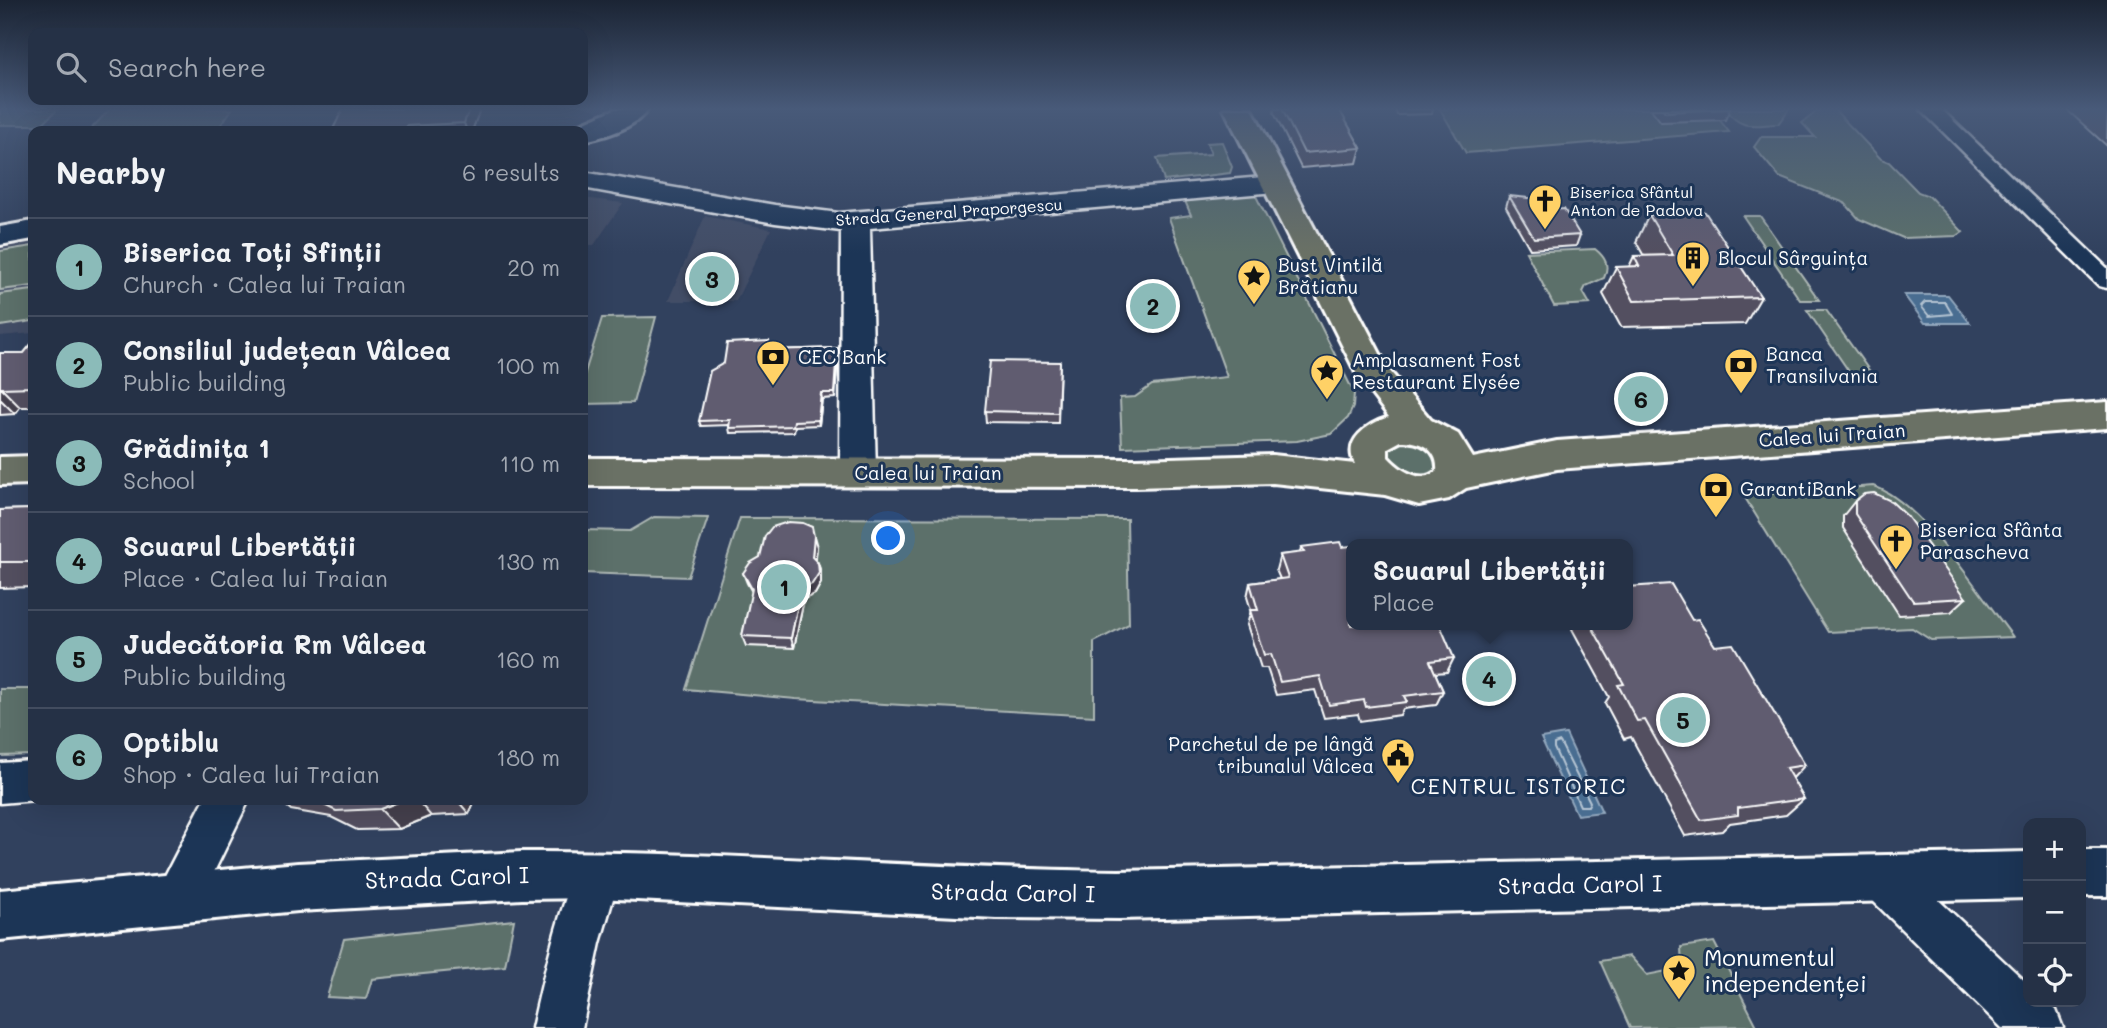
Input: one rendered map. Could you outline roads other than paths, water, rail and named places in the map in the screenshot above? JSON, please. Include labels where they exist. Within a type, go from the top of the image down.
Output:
[{"type":"main road","points":[[1262,157],[1374,375],[1429,433],[1456,456],[1458,467],[1455,476],[1438,489],[1426,491],[1399,487],[1376,472],[1370,461],[1369,451],[1376,438],[1374,375]]},
{"type":"main road","name":"Calea lui Traian","points":[[1455,476],[1557,455],[2107,415]]},
{"type":"main road","points":[[1376,438],[1396,428],[1429,433]]},
{"type":"main road","name":"Calea lui Traian","points":[[1429,433],[1557,455]]},
{"type":"main road","name":"Calea lui Traian","points":[[1273,468],[1376,438]]},
{"type":"main road","name":"Calea lui Traian","points":[[588,472],[1136,473],[1273,468],[1387,481]]},
{"type":"main road","points":[[0,471],[28,470]]},
{"type":"street","points":[[1979,157],[2107,281]]},
{"type":"street","name":"Strada General Praporgescu","points":[[588,181],[679,194],[806,219],[855,222],[1275,184]]},
{"type":"street","points":[[855,222],[858,473]]},
{"type":"street","points":[[0,236],[28,231]]},
{"type":"street","points":[[0,783],[28,781]]},
{"type":"street","points":[[177,897],[224,805]]},
{"type":"street","points":[[2086,873],[2107,873]]},
{"type":"street","points":[[557,1028],[576,943],[597,875]]},
{"type":"street","name":"Strada Carol I","points":[[0,915],[397,879],[597,875],[996,894],[1119,895],[2023,875]]},
{"type":"street","points":[[1882,878],[2038,1028]]},
{"type":"water","points":[[1904,295],[1948,295],[1970,323],[1925,323]]},
{"type":"water","points":[[1566,734],[1602,812],[1577,815],[1541,738]]},
{"type":"place","name":"Biserica Sfântul Anton de Padova","points":[[1545,231]]},
{"type":"place","name":"Grădinița 1","points":[[712,279]]},
{"type":"place","name":"Blocul Sârguința","points":[[1693,288]]},
{"type":"place","name":"Consiliul județean Vâlcea","points":[[1153,306]]},
{"type":"place","name":"Bust Vintilă Brătianu","points":[[1254,306]]},
{"type":"place","name":"CEC Bank","points":[[773,387]]},
{"type":"place","name":"Banca Transilvania","points":[[1741,395]]},
{"type":"place","name":"Optiblu","points":[[1641,399]]},
{"type":"place","name":"Amplasament Fost Restaurant Elysée","points":[[1327,401]]},
{"type":"place","name":"GarantiBank","points":[[1716,519]]},
{"type":"place","name":"Biserica Sfânta Parascheva","points":[[1896,571]]},
{"type":"place","name":"Biserica Toți Sfinții","points":[[784,587]]},
{"type":"place","name":"Scuarul Libertății","points":[[1489,679]]},
{"type":"place","name":"Judecătoria Rm Vâlcea","points":[[1683,720]]},
{"type":"place","name":"Parchetul de pe lângă tribunalul Vâlcea","points":[[1398,785]]},
{"type":"place","name":"Monumentul independenței","points":[[1679,1001]]},
{"type":"district","name":"CENTRUL ISTORIC","points":[[1519,787]]}]
